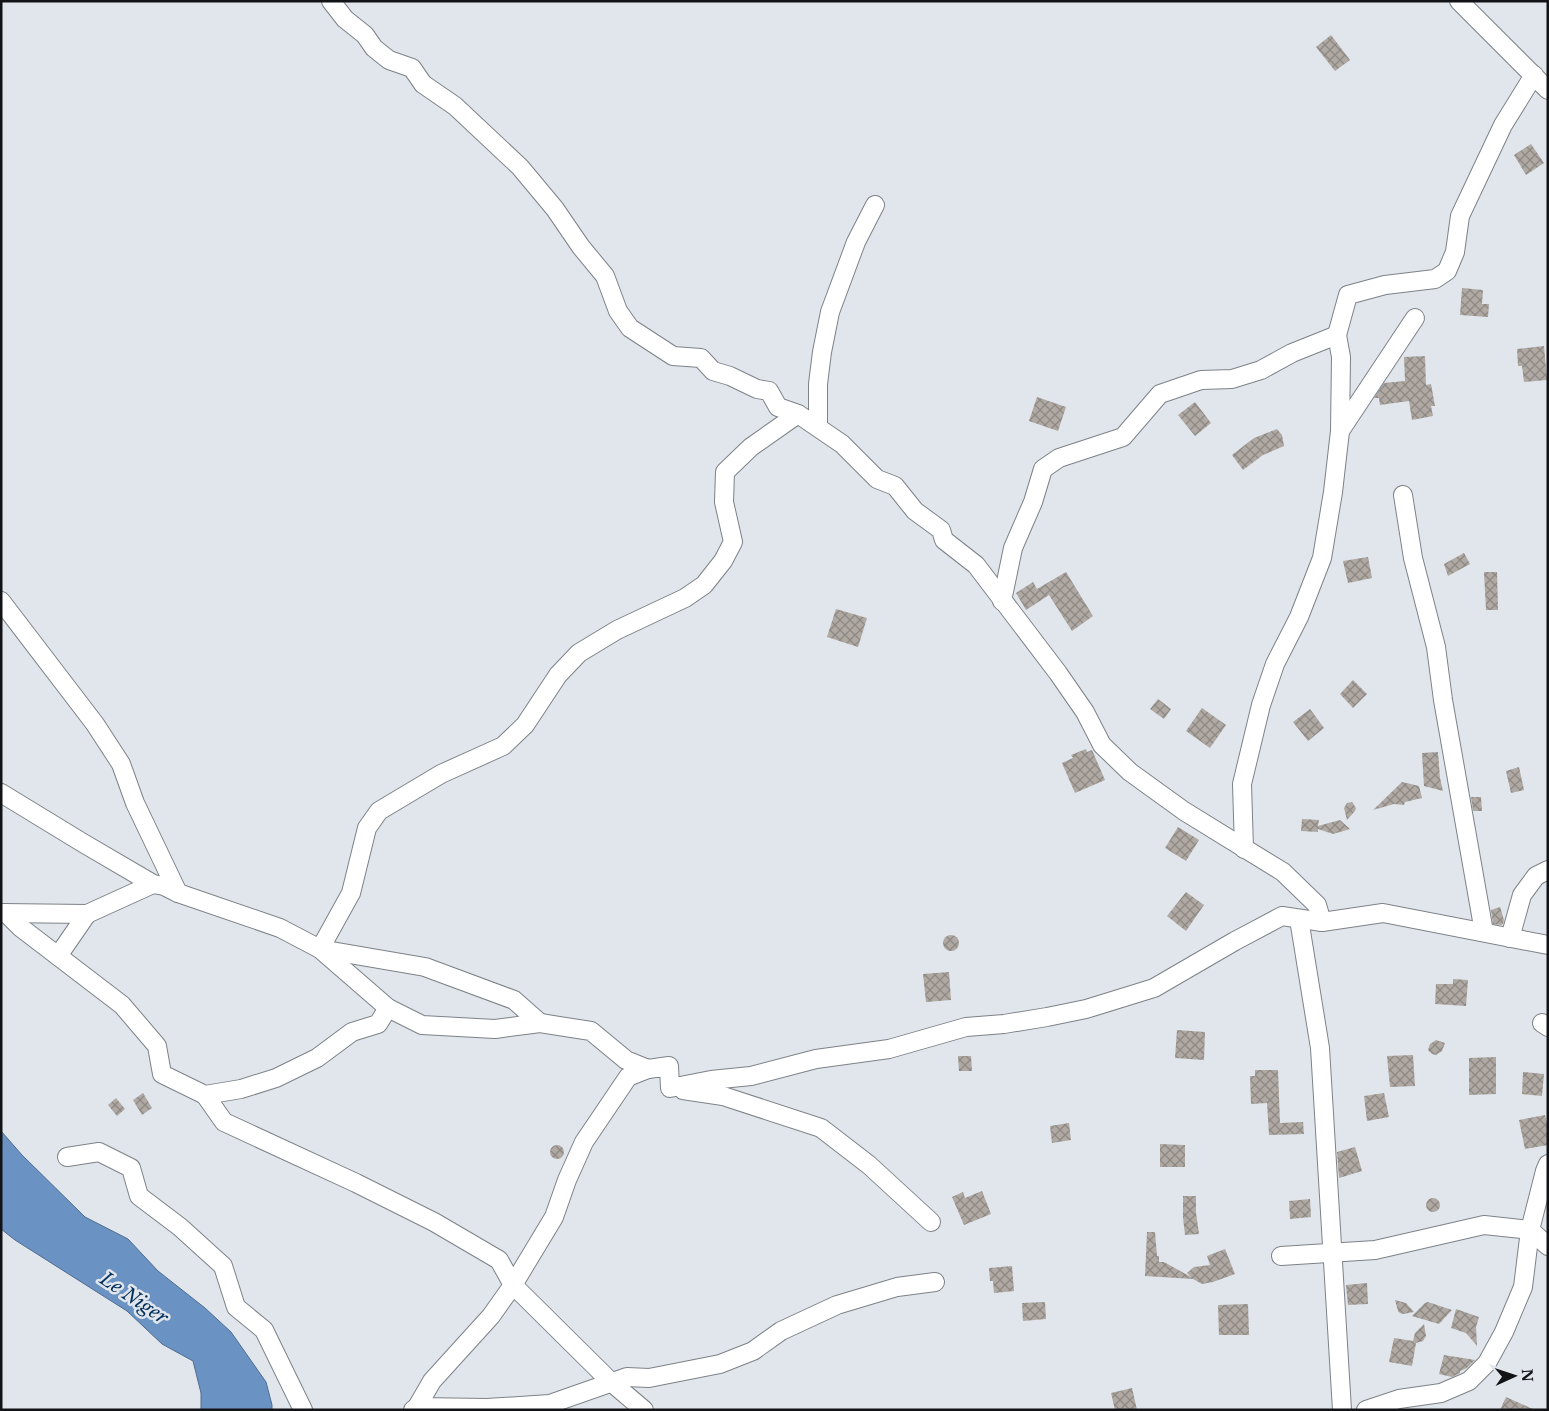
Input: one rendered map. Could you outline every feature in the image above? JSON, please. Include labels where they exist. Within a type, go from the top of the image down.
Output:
[{"type":"street","points":[[331,1],[345,19],[365,35],[374,48],[389,60],[412,68],[423,84],[455,106],[520,167],[555,209],[581,247],[605,276],[618,311],[630,328],[673,356],[701,358],[713,371],[730,376],[757,389],[769,391],[778,407],[798,414],[842,444],[877,479],[895,486],[915,511],[941,530],[944,540],[976,565],[1058,673],[1085,712],[1102,746],[1130,772],[1184,811],[1283,872],[1317,904],[1322,922]]},
{"type":"street","points":[[1459,1],[1548,90]]},
{"type":"street","points":[[1244,849],[1242,784],[1262,705],[1275,664],[1299,617],[1322,558],[1333,492],[1340,431],[1341,357],[1337,335],[1348,295],[1385,285],[1435,279],[1447,271],[1456,252],[1460,216],[1503,125],[1534,75]]},
{"type":"street","points":[[818,428],[818,384],[830,312],[856,242],[875,205]]},
{"type":"street","points":[[1340,431],[1415,318]]},
{"type":"street","points":[[1002,601],[1013,548],[1033,502],[1044,469],[1059,458],[1123,437],[1160,394],[1201,380],[1232,379],[1261,370],[1292,353],[1337,335]]},
{"type":"street","points":[[320,949],[351,893],[367,828],[379,811],[441,774],[503,746],[524,725],[558,675],[579,653],[617,630],[685,598],[704,584],[723,561],[733,542],[724,502],[725,472],[751,447],[798,414]]},
{"type":"street","points":[[1403,495],[1413,558],[1436,647],[1443,700],[1484,932]]},
{"type":"street","points":[[1,601],[96,724],[121,764],[135,803],[178,893]]},
{"type":"street","points":[[1,793],[153,884],[164,886],[178,893],[280,928],[320,949],[388,1008],[422,1025],[495,1028],[540,1023],[591,1031],[626,1060],[648,1069]]},
{"type":"street","points":[[1510,938],[1522,895],[1536,876],[1548,870]]},
{"type":"street","points":[[4,913],[87,914],[153,884]]},
{"type":"street","points":[[4,913],[122,1005],[157,1046],[162,1074],[205,1095],[224,1122],[356,1183],[434,1222],[499,1260],[513,1286],[611,1382],[644,1410]]},
{"type":"street","points":[[670,1088],[711,1080],[751,1076],[816,1059],[889,1050],[966,1027],[1004,1024],[1086,1009],[1154,988],[1282,916],[1322,922],[1383,913],[1548,945]]},
{"type":"street","points":[[58,956],[87,914]]},
{"type":"street","points":[[1299,919],[1320,1048],[1334,1253],[1342,1410]]},
{"type":"street","points":[[320,949],[425,967],[514,1000],[540,1023]]},
{"type":"street","points":[[205,1095],[241,1089],[276,1078],[317,1058],[352,1032],[378,1024],[388,1008]]},
{"type":"street","points":[[416,1409],[432,1381],[491,1316],[513,1286],[554,1217],[567,1180],[584,1142],[628,1077],[648,1069],[669,1066],[670,1088]]},
{"type":"street","points":[[670,1088],[723,1096],[821,1128],[869,1165],[931,1222]]},
{"type":"street","points":[[67,1157],[99,1152],[131,1168],[139,1196],[180,1227],[223,1266],[236,1307],[264,1330],[303,1410]]},
{"type":"street","points":[[1366,1410],[1400,1399],[1441,1394],[1469,1381],[1487,1364],[1504,1332],[1523,1287],[1530,1230],[1548,1164]]},
{"type":"street","points":[[1280,1256],[1375,1250],[1484,1225],[1530,1230],[1548,1246]]},
{"type":"street","points":[[416,1409],[487,1408],[550,1404],[627,1376],[649,1378],[720,1364],[753,1351],[781,1331],[837,1305],[897,1287],[935,1282]]},
{"type":"water","name":"Le Niger","points":[[1,1131],[22,1155],[85,1217],[128,1239],[158,1271],[205,1308],[231,1332],[266,1382],[272,1410],[201,1410],[201,1393],[193,1361],[162,1344],[127,1311],[15,1240],[1,1229]]},
{"type":"building","points":[[1331,35],[1350,60],[1335,71],[1316,47]]},
{"type":"building","points":[[1531,144],[1544,163],[1526,175],[1514,155]]},
{"type":"building","points":[[1462,288],[1483,290],[1482,304],[1489,304],[1488,317],[1460,315]]},
{"type":"building","points":[[1544,346],[1547,380],[1524,382],[1522,366],[1518,366],[1517,349]]},
{"type":"building","points":[[1425,356],[1426,385],[1431,384],[1435,406],[1431,406],[1433,416],[1412,420],[1409,401],[1380,405],[1379,398],[1374,398],[1384,383],[1405,381],[1404,357]]},
{"type":"building","points":[[1037,397],[1066,407],[1058,431],[1029,421]]},
{"type":"building","points":[[1195,402],[1211,423],[1195,436],[1178,415]]},
{"type":"building","points":[[1277,429],[1282,435],[1284,446],[1263,455],[1243,470],[1232,455],[1254,438]]},
{"type":"building","points":[[1464,553],[1470,564],[1448,576],[1444,564]]},
{"type":"building","points":[[1368,557],[1372,578],[1348,583],[1343,561]]},
{"type":"building","points":[[1066,572],[1093,616],[1072,631],[1049,595],[1026,610],[1016,593],[1033,582],[1037,589]]},
{"type":"building","points":[[1484,572],[1497,572],[1498,610],[1486,610]]},
{"type":"building","points":[[836,609],[867,618],[858,647],[827,637]]},
{"type":"building","points":[[1353,680],[1367,694],[1353,708],[1340,694]]},
{"type":"building","points":[[1158,699],[1171,709],[1164,719],[1150,709]]},
{"type":"building","points":[[1202,708],[1226,725],[1210,748],[1186,731]]},
{"type":"building","points":[[1310,709],[1324,728],[1308,741],[1293,722]]},
{"type":"building","points":[[1086,749],[1087,752],[1092,750],[1105,780],[1075,793],[1062,763],[1073,758],[1071,755]]},
{"type":"building","points":[[1438,752],[1443,791],[1424,786],[1422,753]]},
{"type":"building","points":[[1519,767],[1524,790],[1511,793],[1506,771]]},
{"type":"building","points":[[1402,782],[1419,786],[1422,798],[1405,802],[1404,805],[1394,804],[1373,810]]},
{"type":"building","points":[[1471,797],[1481,797],[1482,811],[1473,811]]},
{"type":"building","points":[[1352,802],[1356,808],[1347,820],[1344,808],[1347,803]]},
{"type":"building","points":[[1302,819],[1319,820],[1318,826],[1340,820],[1350,829],[1333,834],[1318,829],[1318,832],[1301,831]]},
{"type":"building","points":[[1178,827],[1199,840],[1186,861],[1165,848]]},
{"type":"building","points":[[1186,892],[1204,905],[1186,931],[1167,916]]},
{"type":"building","points":[[1500,907],[1504,920],[1503,924],[1493,924],[1491,910]]},
{"type":"building","points":[[951,935],[957,937],[959,943],[957,949],[951,951],[945,949],[943,943],[945,937]]},
{"type":"building","points":[[949,972],[951,1000],[926,1002],[923,974]]},
{"type":"building","points":[[1453,979],[1468,980],[1466,1006],[1435,1004],[1436,984],[1453,984]]},
{"type":"building","points":[[1177,1030],[1205,1032],[1204,1060],[1175,1058]]},
{"type":"building","points":[[1436,1040],[1445,1043],[1442,1051],[1436,1055],[1428,1050],[1430,1044]]},
{"type":"building","points":[[1413,1055],[1415,1086],[1390,1087],[1387,1056]]},
{"type":"building","points":[[958,1056],[971,1056],[972,1071],[959,1071]]},
{"type":"building","points":[[1496,1057],[1496,1094],[1469,1095],[1469,1058]]},
{"type":"building","points":[[1255,1070],[1278,1070],[1280,1123],[1303,1122],[1304,1134],[1269,1135],[1267,1103],[1251,1104],[1250,1076],[1255,1076]]},
{"type":"building","points":[[1523,1072],[1544,1074],[1542,1096],[1522,1094]]},
{"type":"building","points":[[143,1093],[152,1108],[142,1115],[133,1100]]},
{"type":"building","points":[[1384,1093],[1389,1117],[1367,1121],[1364,1096]]},
{"type":"building","points":[[116,1098],[125,1109],[117,1116],[108,1105]]},
{"type":"building","points":[[1545,1115],[1548,1128],[1548,1145],[1525,1149],[1519,1120]]},
{"type":"building","points":[[1069,1123],[1071,1140],[1052,1143],[1050,1126]]},
{"type":"building","points":[[1160,1144],[1185,1145],[1185,1167],[1160,1167]]},
{"type":"building","points":[[554,1145],[560,1145],[564,1152],[560,1159],[554,1159],[550,1155],[550,1149]]},
{"type":"building","points":[[1355,1147],[1362,1171],[1339,1178],[1337,1152]]},
{"type":"building","points":[[982,1191],[991,1214],[964,1225],[952,1197],[963,1192],[965,1198]]},
{"type":"building","points":[[1183,1196],[1196,1196],[1199,1234],[1185,1235]]},
{"type":"building","points":[[1433,1198],[1438,1200],[1440,1205],[1438,1210],[1433,1212],[1428,1210],[1426,1205],[1428,1200]]},
{"type":"building","points":[[1310,1199],[1311,1217],[1290,1219],[1289,1201]]},
{"type":"building","points":[[1147,1232],[1155,1232],[1159,1262],[1164,1262],[1191,1277],[1187,1273],[1194,1267],[1210,1265],[1207,1256],[1225,1249],[1235,1274],[1202,1284],[1193,1279],[1145,1276]]},
{"type":"building","points":[[1012,1266],[1014,1291],[994,1293],[993,1281],[990,1281],[989,1268]]},
{"type":"building","points":[[1367,1283],[1368,1304],[1348,1305],[1346,1285]]},
{"type":"building","points":[[1395,1300],[1406,1303],[1414,1312],[1400,1313]]},
{"type":"building","points":[[1045,1302],[1046,1319],[1023,1321],[1022,1303]]},
{"type":"building","points":[[1428,1302],[1452,1310],[1439,1324],[1412,1316]]},
{"type":"building","points":[[1248,1304],[1249,1335],[1219,1335],[1218,1305]]},
{"type":"building","points":[[1456,1309],[1479,1317],[1476,1327],[1477,1346],[1466,1333],[1451,1328]]},
{"type":"building","points":[[1424,1324],[1426,1336],[1423,1341],[1416,1343],[1412,1366],[1389,1362],[1394,1338],[1413,1341],[1415,1333]]},
{"type":"building","points":[[1444,1355],[1475,1360],[1467,1368],[1452,1377],[1439,1374]]},
{"type":"building","points":[[1132,1388],[1137,1410],[1115,1410],[1111,1393]]},
{"type":"building","points":[[1506,1397],[1535,1410],[1500,1410]]}]
